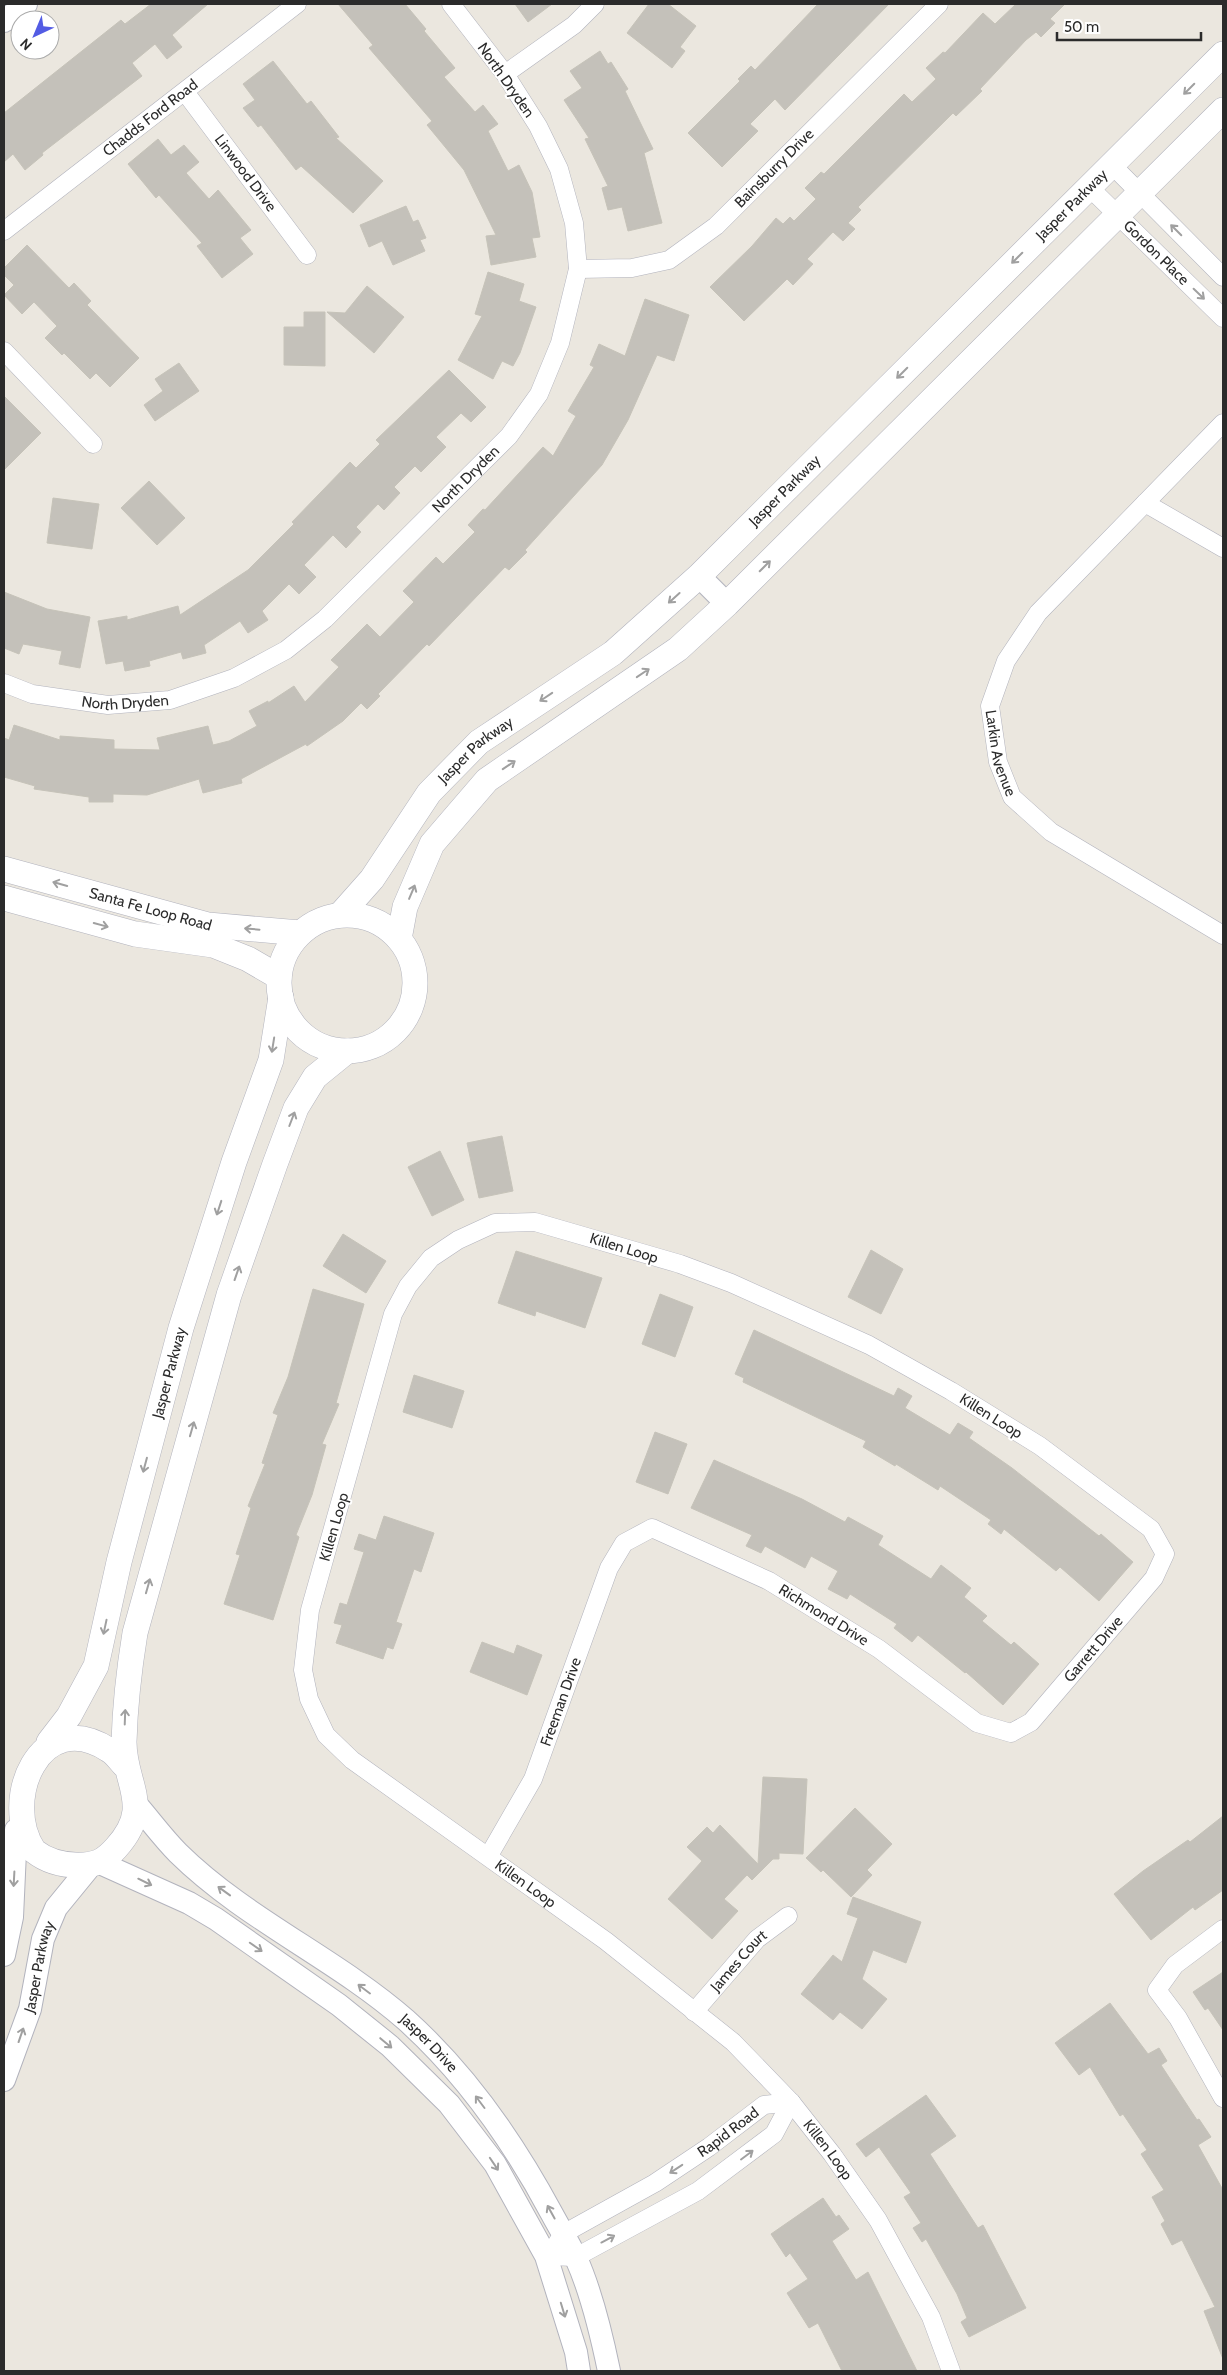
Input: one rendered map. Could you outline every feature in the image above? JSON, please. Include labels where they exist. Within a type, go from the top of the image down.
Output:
[{"type":"main road","name":"Jasper Parkway","points":[[340,915],[372,879],[429,793],[479,742],[613,653],[699,576],[1223,54]]},
{"type":"main road","name":"Jasper Parkway","points":[[399,938],[405,908],[432,844],[487,780],[678,649],[727,604],[1223,110]]},
{"type":"main road","name":"Santa Fe Loop Road","points":[[4,869],[208,925],[300,933]]},
{"type":"main road","name":"Santa Fe Loop Road","points":[[4,898],[135,934],[212,945],[248,959],[280,987]]},
{"type":"main road","points":[[340,915],[369,918],[382,924],[399,938],[411,957],[416,979],[413,1001],[404,1021],[389,1037],[369,1048],[347,1051],[325,1047],[304,1036],[289,1018],[280,987],[282,961],[300,933],[319,920],[340,915]]},
{"type":"main road","name":"Jasper Parkway","points":[[49,1742],[69,1716],[96,1666],[119,1562],[181,1328],[234,1162],[271,1060],[280,987]]},
{"type":"main road","points":[[125,1766],[126,1685],[135,1633],[229,1295],[296,1108],[315,1077],[347,1051]]},
{"type":"main road","points":[[70,1738],[91,1740],[110,1750],[125,1766],[131,1778],[136,1804],[132,1822],[124,1839],[96,1864],[58,1863],[41,1856],[26,1845],[16,1830],[10,1813],[9,1796],[13,1778],[21,1763],[34,1750],[49,1742],[70,1738]]},
{"type":"street","points":[[4,21],[26,4]]},
{"type":"street","name":"Chadds Ford Road","points":[[4,232],[297,4]]},
{"type":"street","name":"North Dryden","points":[[4,683],[32,694],[108,705],[170,700],[234,678],[286,650],[325,619],[509,436],[539,394],[560,343],[578,269],[574,222],[559,169],[538,126],[506,74],[451,4]]},
{"type":"street","points":[[506,74],[574,25],[595,4]]},
{"type":"street","name":"Bainsburry Drive","points":[[578,269],[632,268],[669,260],[716,226],[939,4]]},
{"type":"street","name":"Linwood Drive","points":[[185,92],[307,255]]},
{"type":"street","name":"Gordon Place","points":[[1112,165],[1223,276]]},
{"type":"street","name":"Gordon Place","points":[[1089,187],[1223,318]]},
{"type":"street","points":[[4,351],[93,444]]},
{"type":"street","name":"Larkin Avenue","points":[[1223,423],[1038,613],[1006,660],[990,706],[998,762],[1012,797],[1051,832],[1223,935]]},
{"type":"street","points":[[1146,503],[1223,548]]},
{"type":"street","points":[[699,576],[727,604]]},
{"type":"street","name":"Killen Loop","points":[[951,2371],[931,2316],[878,2220],[832,2154],[791,2102],[732,2042],[606,1941],[352,1760],[326,1735],[309,1700],[303,1670],[310,1610],[393,1314],[408,1286],[431,1258],[458,1240],[495,1223],[535,1222],[680,1264],[731,1283],[869,1345],[951,1391],[1040,1446],[1151,1529],[1165,1554]]},
{"type":"street","name":"Richmond Drive","points":[[624,1543],[652,1528],[769,1580],[879,1649],[978,1723],[1011,1733]]},
{"type":"street","name":"Freeman Drive","points":[[488,1857],[533,1779],[608,1568],[624,1543]]},
{"type":"street","name":"Garrett Drive","points":[[1011,1733],[1031,1722],[1154,1578],[1165,1554]]},
{"type":"street","name":"Jasper Drive","points":[[136,1804],[178,1853],[220,1888],[406,2020],[464,2080],[499,2126],[537,2186],[576,2257],[603,2344],[609,2371]]},
{"type":"street","points":[[4,1955],[12,1917],[16,1830]]},
{"type":"street","name":"Jasper Drive","points":[[96,1864],[189,1903],[216,1919],[339,2005],[390,2046],[449,2104],[495,2164],[546,2256],[576,2352],[579,2371]]},
{"type":"street","name":"Jasper Parkway","points":[[4,2080],[30,2009],[43,1939],[56,1908],[96,1864]]},
{"type":"street","name":"James Court","points":[[694,2012],[758,1939],[788,1916]]},
{"type":"street","points":[[1223,1930],[1175,1965],[1156,1990],[1178,2018],[1223,2098]]},
{"type":"street","name":"Rapid Road","points":[[546,2256],[563,2234],[655,2182],[709,2147],[764,2105],[791,2102]]},
{"type":"street","name":"Rapid Road","points":[[576,2257],[698,2191],[774,2134],[791,2102]]},
{"type":"street","points":[[546,2256],[576,2257]]},
{"type":"building","points":[[151,4],[208,4],[172,35],[182,47],[167,59],[155,44],[132,63],[142,76],[42,153],[43,155],[25,170],[13,154],[4,162],[4,113],[121,20],[125,24]]},
{"type":"building","points":[[338,4],[405,4],[426,29],[424,31],[455,68],[444,77],[475,112],[483,105],[498,124],[488,131],[508,171],[519,165],[532,192],[540,237],[532,238],[536,257],[491,265],[486,236],[496,235],[464,170],[427,125],[432,121],[369,48],[373,45]]},
{"type":"building","points":[[515,4],[552,4],[528,22]]},
{"type":"building","points":[[649,4],[668,4],[696,26],[680,47],[685,51],[672,68],[627,33]]},
{"type":"building","points":[[818,4],[889,4],[785,110],[775,99],[750,124],[758,131],[722,167],[688,133],[740,81],[738,79],[751,66],[755,70]]},
{"type":"building","points":[[1016,4],[1065,4],[1050,19],[1055,23],[1041,37],[1036,32],[1026,40],[980,89],[982,91],[956,116],[953,113],[858,207],[861,210],[848,223],[855,229],[843,241],[833,232],[807,259],[813,264],[793,285],[787,279],[744,321],[710,287],[752,246],[776,218],[783,224],[790,217],[794,221],[816,199],[805,188],[821,172],[824,174],[904,94],[912,102],[936,79],[926,68],[943,52],[945,53],[983,13],[995,24]]},
{"type":"building","points":[[600,51],[608,64],[611,62],[628,89],[625,91],[653,149],[644,153],[662,223],[628,231],[622,207],[608,210],[602,188],[608,186],[585,139],[589,138],[564,100],[582,88],[570,71]]},
{"type":"building","points":[[273,61],[307,104],[311,101],[339,137],[336,138],[383,181],[353,213],[301,166],[296,170],[261,125],[258,127],[243,108],[255,100],[243,84]]},
{"type":"building","points":[[158,139],[171,155],[184,145],[199,162],[186,173],[209,199],[218,190],[251,230],[240,238],[253,254],[222,278],[197,246],[202,243],[159,195],[156,198],[128,164]]},
{"type":"building","points":[[406,206],[413,222],[418,220],[426,238],[420,240],[425,251],[393,265],[382,241],[369,247],[360,225]]},
{"type":"building","points":[[27,245],[69,288],[74,283],[91,301],[87,305],[139,358],[110,387],[96,373],[90,379],[64,353],[62,355],[45,338],[57,326],[34,302],[22,314],[4,295],[14,285],[4,275],[4,268]]},
{"type":"building","points":[[488,272],[524,284],[519,301],[536,307],[520,353],[513,366],[502,361],[493,379],[458,360],[482,316],[475,314]]},
{"type":"building","points":[[367,286],[404,317],[374,353],[327,312],[345,313]]},
{"type":"building","points":[[645,299],[689,315],[674,361],[657,355],[628,420],[602,465],[525,550],[527,552],[509,570],[505,567],[429,646],[427,644],[378,694],[380,696],[367,709],[361,703],[343,721],[307,746],[306,744],[241,779],[242,783],[203,793],[199,779],[147,795],[113,794],[113,802],[89,802],[89,797],[34,789],[35,786],[4,777],[4,738],[9,740],[14,725],[60,740],[60,736],[114,740],[114,749],[160,750],[157,738],[208,726],[213,745],[229,741],[257,726],[249,711],[268,701],[268,703],[294,686],[305,702],[339,667],[331,660],[367,624],[380,637],[414,602],[403,591],[436,557],[443,564],[475,532],[468,525],[483,509],[485,510],[543,447],[553,456],[576,416],[568,411],[594,367],[590,365],[599,344],[625,356]]},
{"type":"building","points":[[304,312],[325,312],[325,366],[284,365],[284,327],[304,327]]},
{"type":"building","points":[[179,363],[199,391],[155,421],[144,405],[163,391],[155,379]]},
{"type":"building","points":[[449,370],[486,407],[471,422],[461,413],[436,437],[446,447],[421,472],[415,466],[394,487],[400,493],[384,510],[378,504],[356,527],[361,532],[346,548],[333,535],[304,565],[316,577],[299,594],[289,584],[262,611],[268,620],[248,633],[240,621],[204,645],[206,653],[183,659],[181,652],[149,661],[150,666],[125,671],[123,661],[106,664],[98,621],[127,616],[127,620],[178,606],[180,615],[248,570],[294,524],[292,522],[350,462],[356,468],[380,444],[376,440]]},
{"type":"building","points":[[4,396],[41,433],[4,470]]},
{"type":"building","points":[[149,481],[185,518],[157,545],[121,508]]},
{"type":"building","points":[[53,498],[99,504],[92,549],[47,543]]},
{"type":"building","points":[[4,592],[47,609],[90,617],[80,668],[59,664],[62,651],[23,644],[19,654],[4,648]]},
{"type":"building","points":[[502,1136],[513,1191],[479,1198],[467,1143]]},
{"type":"building","points":[[440,1151],[464,1200],[432,1216],[408,1167]]},
{"type":"building","points":[[343,1234],[386,1261],[366,1293],[323,1266]]},
{"type":"building","points":[[871,1250],[903,1269],[881,1314],[848,1297]]},
{"type":"building","points":[[516,1251],[602,1278],[585,1328],[536,1311],[535,1316],[498,1303]]},
{"type":"building","points":[[313,1289],[364,1304],[336,1403],[339,1404],[322,1444],[326,1445],[312,1495],[296,1535],[299,1537],[273,1620],[224,1604],[240,1555],[236,1554],[251,1508],[248,1506],[265,1464],[262,1463],[278,1415],[273,1413],[288,1377]]},
{"type":"building","points":[[660,1294],[693,1307],[675,1357],[642,1344]]},
{"type":"building","points":[[754,1330],[894,1396],[898,1388],[912,1396],[905,1408],[950,1435],[958,1423],[973,1432],[969,1438],[1012,1468],[1099,1536],[1101,1534],[1133,1562],[1099,1601],[1060,1567],[1056,1571],[1004,1529],[1001,1534],[988,1524],[991,1520],[940,1486],[938,1490],[896,1464],[895,1466],[863,1447],[866,1441],[743,1382],[744,1378],[735,1374]]},
{"type":"building","points":[[414,1375],[464,1391],[452,1428],[403,1412]]},
{"type":"building","points":[[655,1432],[687,1444],[668,1494],[636,1482]]},
{"type":"building","points":[[714,1460],[802,1499],[845,1522],[848,1517],[883,1536],[878,1545],[931,1579],[941,1565],[971,1588],[964,1597],[987,1616],[982,1621],[1011,1645],[1014,1642],[1039,1664],[1003,1705],[966,1672],[918,1635],[912,1642],[894,1628],[897,1624],[850,1594],[847,1599],[828,1589],[838,1571],[811,1556],[805,1568],[765,1546],[761,1553],[746,1546],[752,1535],[691,1508]]},
{"type":"building","points":[[384,1516],[434,1533],[421,1572],[414,1569],[396,1622],[402,1624],[393,1649],[387,1647],[383,1659],[336,1643],[342,1625],[334,1623],[340,1603],[347,1605],[364,1552],[354,1549],[359,1534],[376,1540]]},
{"type":"building","points":[[482,1642],[514,1654],[517,1645],[542,1655],[527,1695],[470,1672]]},
{"type":"building","points":[[763,1777],[807,1779],[803,1854],[779,1853],[779,1859],[773,1859],[752,1880],[747,1875],[724,1899],[738,1911],[712,1939],[668,1899],[702,1861],[687,1847],[707,1827],[713,1833],[720,1825],[758,1864]]},
{"type":"building","points":[[855,1808],[892,1844],[867,1870],[872,1875],[851,1897],[823,1870],[821,1872],[806,1858]]},
{"type":"building","points":[[1223,1816],[1223,1890],[1195,1910],[1193,1907],[1151,1940],[1114,1894],[1188,1840],[1190,1842]]},
{"type":"building","points":[[853,1897],[921,1922],[906,1963],[873,1950],[862,1979],[887,1999],[862,2029],[840,2012],[833,2020],[801,1994],[833,1955],[842,1962],[858,1918],[847,1914]]},
{"type":"building","points":[[1223,1972],[1223,2030],[1208,2008],[1205,2010],[1193,1992]]},
{"type":"building","points":[[1110,2003],[1148,2054],[1159,2048],[1167,2061],[1161,2065],[1197,2120],[1199,2119],[1211,2137],[1198,2145],[1223,2190],[1223,2359],[1204,2311],[1215,2307],[1182,2240],[1172,2245],[1161,2224],[1165,2221],[1152,2197],[1164,2190],[1141,2154],[1147,2150],[1123,2114],[1120,2116],[1090,2067],[1079,2075],[1055,2043]]},
{"type":"building","points":[[926,2095],[956,2136],[930,2154],[978,2228],[983,2225],[1026,2308],[969,2337],[961,2322],[967,2318],[957,2294],[926,2239],[922,2242],[913,2228],[921,2223],[904,2197],[911,2193],[879,2147],[866,2157],[856,2144]]},
{"type":"building","points":[[823,2198],[836,2217],[839,2215],[849,2229],[832,2241],[856,2280],[868,2272],[917,2371],[842,2371],[818,2323],[809,2328],[787,2293],[808,2279],[790,2253],[786,2257],[771,2234]]}]
